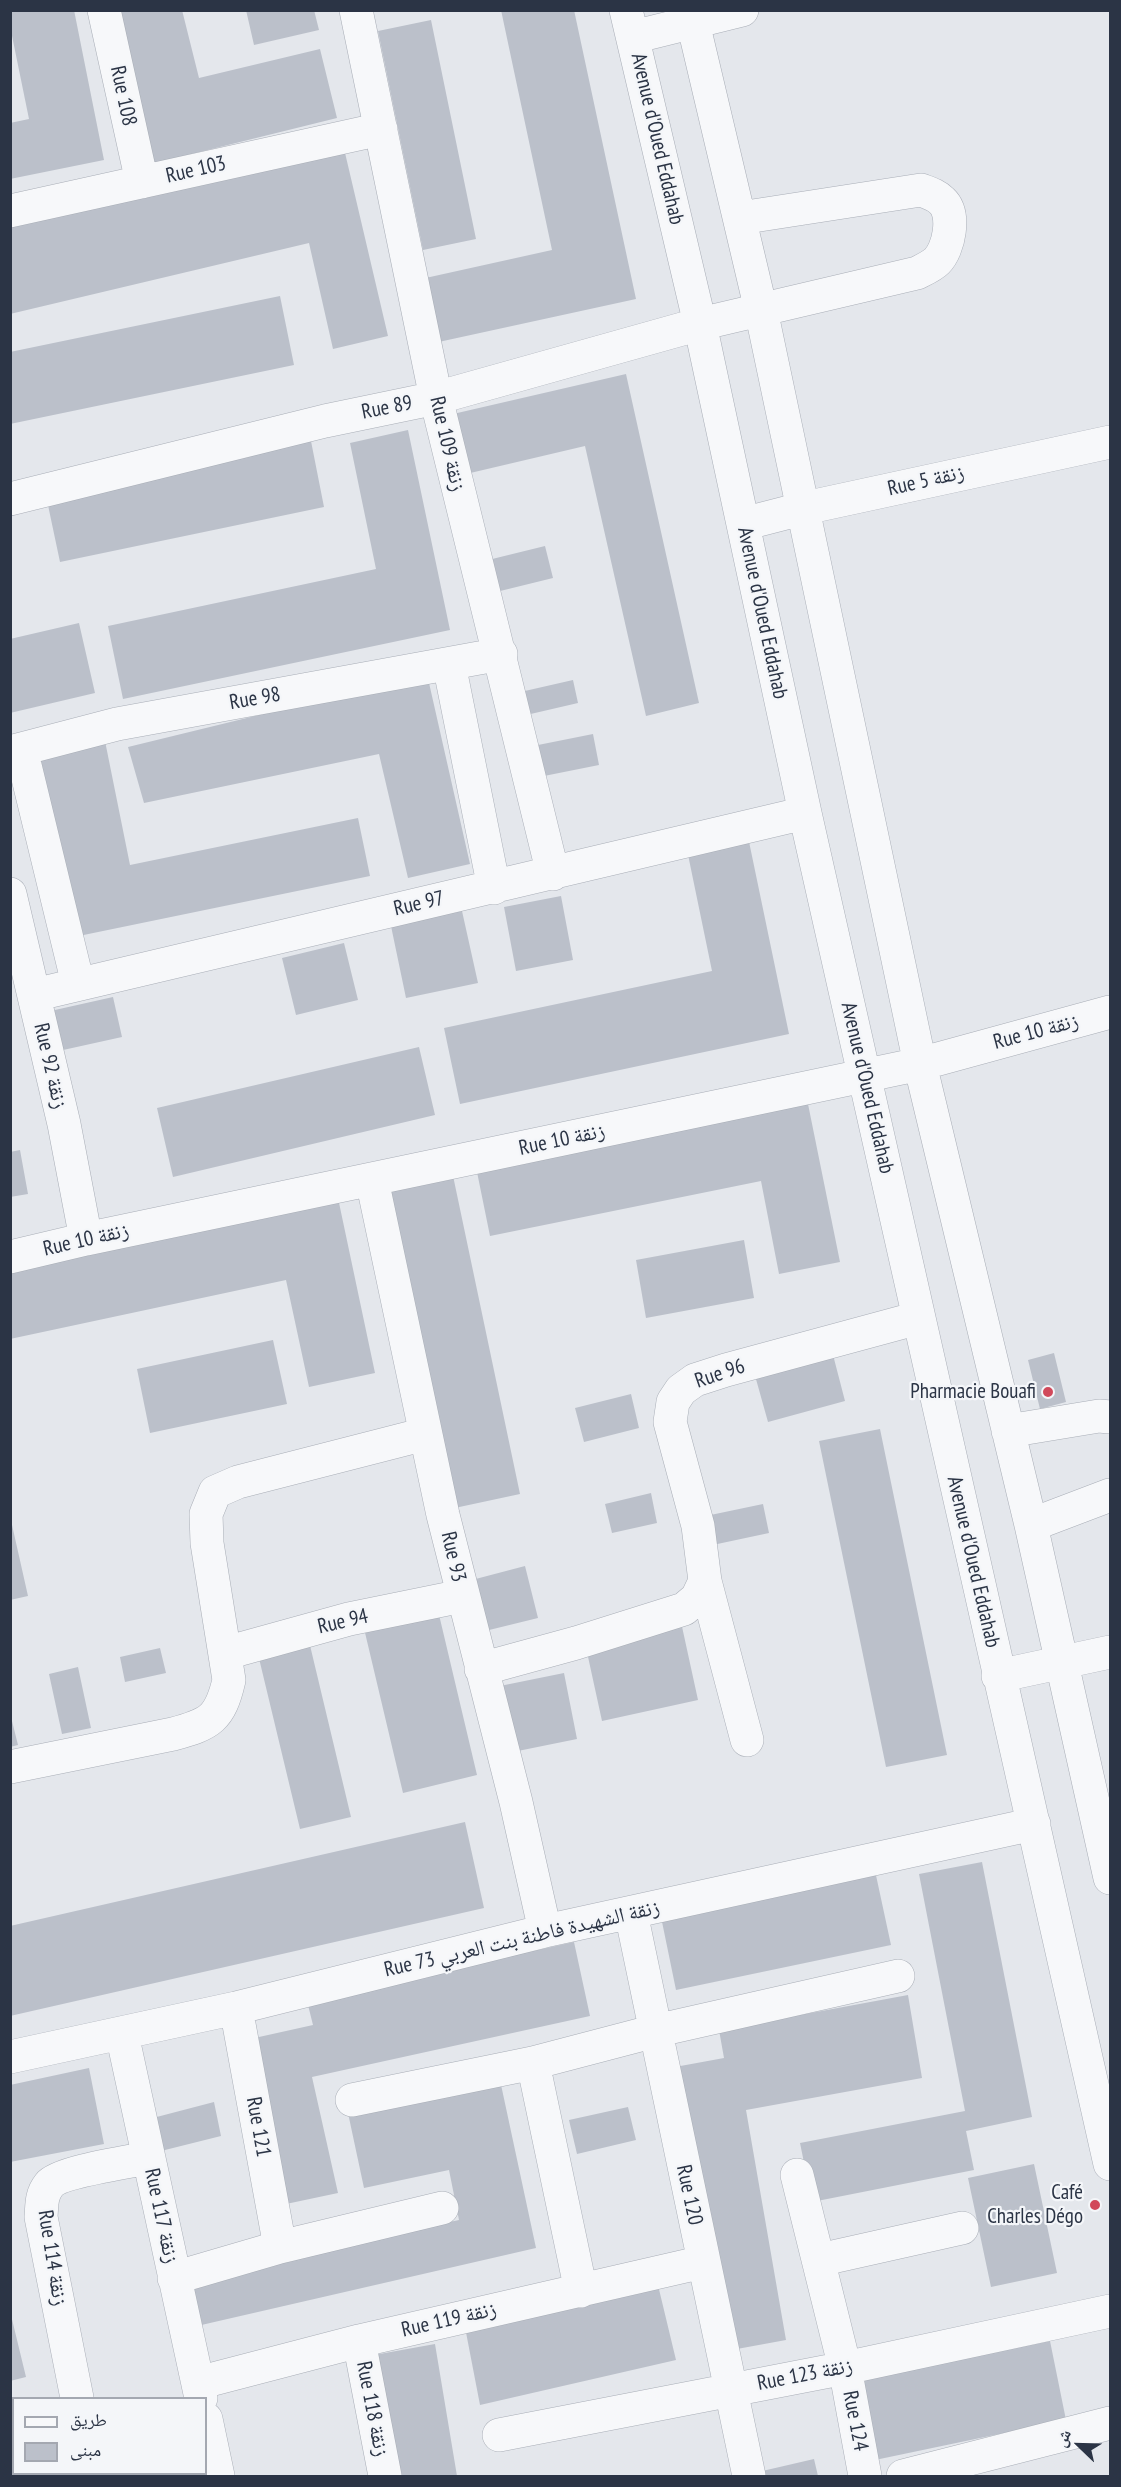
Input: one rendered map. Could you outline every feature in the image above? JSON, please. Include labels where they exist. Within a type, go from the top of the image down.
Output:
[{"type":"street","name":"Rue 108","points":[[104,10],[142,182]]},
{"type":"street","name":"Rue 109 زنقة","points":[[356,10],[436,398],[501,654],[553,874]]},
{"type":"street","points":[[630,24],[742,10]]},
{"type":"street","points":[[691,16],[740,218],[805,508],[920,1064],[1063,1662],[1110,1878]]},
{"type":"street","name":"Avenue d'Oued Eddahab","points":[[630,24],[700,324],[805,813],[999,1676],[1034,1824],[1102,2084],[1110,2164]]},
{"type":"street","name":"Rue 103","points":[[10,210],[381,129]]},
{"type":"street","name":"Rue 89","points":[[10,499],[324,421],[436,398],[700,324],[917,273],[936,262],[949,242],[949,220],[944,202],[933,194],[921,190],[740,218]]},
{"type":"street","name":"Rue 5 زنقة","points":[[743,524],[805,508],[1110,442]]},
{"type":"street","name":"Rue 98","points":[[16,751],[117,724],[501,654]]},
{"type":"street","points":[[449,664],[494,888]]},
{"type":"street","points":[[16,751],[78,984]]},
{"type":"street","name":"Rue 97","points":[[34,995],[805,813]]},
{"type":"street","name":"Rue 92 زنقة","points":[[10,894],[64,1124],[86,1239]]},
{"type":"street","name":"Rue 10 زنقة","points":[[10,1257],[86,1239],[920,1064],[1110,1012]]},
{"type":"street","name":"Rue 93","points":[[372,1179],[425,1434],[462,1596],[516,1802],[545,1931]]},
{"type":"street","name":"Rue 96","points":[[747,1740],[705,1581],[698,1526],[670,1422],[673,1402],[681,1390],[695,1380],[918,1318]]},
{"type":"street","points":[[1008,1431],[1099,1416],[1110,1417]]},
{"type":"street","points":[[10,1767],[173,1734],[197,1727],[217,1714],[225,1698],[229,1680],[207,1543],[206,1514],[215,1492],[238,1482],[425,1434]]},
{"type":"street","points":[[1031,1525],[1110,1495]]},
{"type":"street","points":[[481,1670],[684,1609],[697,1598],[705,1581]]},
{"type":"street","name":"Rue 94","points":[[226,1653],[349,1619],[462,1596]]},
{"type":"street","points":[[999,1676],[1110,1652]]},
{"type":"street","name":"Rue 73 زنقة الشهيدة فاطنة بنت العربي","points":[[10,2057],[236,2008],[545,1931],[1034,1824]]},
{"type":"street","name":"Rue 120","points":[[631,1913],[749,2476]]},
{"type":"street","points":[[352,2100],[533,2063],[655,2031],[898,1976]]},
{"type":"street","name":"Rue 121","points":[[236,2008],[280,2247]]},
{"type":"street","name":"Rue 117 زنقة","points":[[122,2034],[199,2391]]},
{"type":"street","points":[[533,2063],[581,2291]]},
{"type":"street","name":"Rue 114 زنقة","points":[[77,2397],[41,2217],[42,2197],[50,2183],[64,2176],[148,2158]]},
{"type":"street","name":"Rue 124","points":[[797,2175],[845,2368],[865,2476]]},
{"type":"street","points":[[174,2278],[280,2247],[442,2208]]},
{"type":"street","points":[[819,2260],[962,2228]]},
{"type":"street","name":"Rue 119 زنقة","points":[[199,2391],[359,2341],[703,2262]]},
{"type":"street","name":"Rue 123 زنقة","points":[[499,2435],[845,2368],[1110,2311]]},
{"type":"street","name":"Rue 118 زنقة","points":[[359,2341],[383,2476]]},
{"type":"street","points":[[903,2476],[1110,2423]]},
{"type":"street","points":[[207,2424],[218,2476]]},
{"type":"building","points":[[10,10],[74,10],[104,160],[10,179],[10,123],[29,119],[10,26]]},
{"type":"building","points":[[110,10],[182,10],[199,78],[320,49],[337,118],[147,165]]},
{"type":"building","points":[[246,10],[314,10],[319,30],[254,45]]},
{"type":"building","points":[[501,10],[574,10],[636,299],[434,343],[421,279],[552,250]]},
{"type":"building","points":[[431,20],[476,239],[423,250],[378,31]]},
{"type":"building","points":[[342,140],[388,336],[333,349],[309,243],[10,314],[10,219]]},
{"type":"building","points":[[280,296],[294,365],[10,424],[10,352]]},
{"type":"building","points":[[626,374],[699,703],[646,716],[585,446],[466,474],[453,414]]},
{"type":"building","points":[[408,430],[450,630],[123,699],[108,626],[376,569],[350,443]]},
{"type":"building","points":[[310,436],[324,507],[60,562],[45,491]]},
{"type":"building","points":[[545,546],[553,578],[488,594],[480,562]]},
{"type":"building","points":[[79,623],[95,693],[10,713],[10,639]]},
{"type":"building","points":[[427,674],[470,864],[408,878],[379,754],[144,803],[128,747]]},
{"type":"building","points":[[573,680],[578,703],[522,716],[516,693]]},
{"type":"building","points":[[593,734],[599,765],[534,778],[528,747]]},
{"type":"building","points":[[105,741],[130,865],[358,818],[370,876],[69,938],[32,756]]},
{"type":"building","points":[[747,832],[789,1034],[460,1104],[444,1028],[712,971],[686,845]]},
{"type":"building","points":[[561,896],[573,960],[516,971],[504,907]]},
{"type":"building","points":[[462,911],[478,983],[406,998],[391,926]]},
{"type":"building","points":[[344,943],[358,1000],[296,1015],[282,958]]},
{"type":"building","points":[[113,997],[122,1037],[54,1052],[46,1012]]},
{"type":"building","points":[[419,1047],[435,1115],[173,1177],[157,1108]]},
{"type":"building","points":[[808,1104],[840,1262],[779,1274],[761,1181],[490,1236],[477,1172]]},
{"type":"building","points":[[20,1150],[28,1194],[10,1197],[10,1152]]},
{"type":"building","points":[[452,1171],[520,1494],[450,1509],[382,1186]]},
{"type":"building","points":[[338,1198],[375,1373],[309,1387],[286,1280],[10,1339],[10,1268]]},
{"type":"building","points":[[744,1240],[754,1298],[646,1318],[636,1260]]},
{"type":"building","points":[[273,1340],[287,1404],[150,1433],[137,1369]]},
{"type":"building","points":[[832,1351],[845,1401],[768,1422],[754,1372]]},
{"type":"building","points":[[1054,1353],[1066,1402],[1040,1409],[1028,1360]]},
{"type":"building","points":[[631,1394],[639,1428],[584,1442],[575,1408]]},
{"type":"building","points":[[880,1429],[947,1755],[886,1767],[819,1441]]},
{"type":"building","points":[[651,1493],[657,1523],[612,1533],[605,1504]]},
{"type":"building","points":[[763,1504],[769,1533],[708,1546],[701,1517]]},
{"type":"building","points":[[10,1516],[28,1596],[10,1600]]},
{"type":"building","points":[[525,1566],[538,1618],[481,1632],[468,1581]]},
{"type":"building","points":[[436,1602],[477,1775],[403,1793],[362,1620]]},
{"type":"building","points":[[681,1622],[698,1700],[602,1721],[585,1643]]},
{"type":"building","points":[[308,1637],[351,1817],[300,1829],[257,1650]]},
{"type":"building","points":[[160,1648],[166,1673],[125,1682],[120,1657]]},
{"type":"building","points":[[78,1667],[91,1728],[62,1734],[49,1674]]},
{"type":"building","points":[[564,1673],[577,1739],[503,1754],[490,1688]]},
{"type":"building","points":[[10,1713],[18,1745],[10,1747]]},
{"type":"building","points":[[465,1822],[484,1908],[10,2016],[10,1926]]},
{"type":"building","points":[[982,1862],[1032,2117],[966,2131],[974,2170],[812,2202],[800,2143],[965,2111],[919,1874]]},
{"type":"building","points":[[874,1866],[891,1945],[676,1990],[660,1912]]},
{"type":"building","points":[[574,1942],[590,2016],[312,2077],[338,2193],[286,2204],[250,2039],[313,2025],[307,2001]]},
{"type":"building","points":[[908,1995],[922,2078],[746,2110],[786,2340],[726,2351],[675,2067],[724,2058],[719,2030]]},
{"type":"building","points":[[89,2068],[104,2144],[10,2162],[10,2085]]},
{"type":"building","points":[[500,2080],[536,2248],[197,2326],[187,2278],[459,2220],[449,2170],[364,2188],[348,2113]]},
{"type":"building","points":[[214,2102],[221,2136],[157,2152],[149,2119]]},
{"type":"building","points":[[628,2107],[636,2140],[577,2154],[569,2120]]},
{"type":"building","points":[[1034,2164],[1057,2273],[991,2287],[968,2178]]},
{"type":"building","points":[[657,2281],[676,2360],[480,2405],[464,2322]]},
{"type":"building","points":[[10,2311],[26,2377],[10,2381]]},
{"type":"building","points":[[1050,2341],[1066,2420],[875,2460],[859,2381]]},
{"type":"building","points":[[435,2344],[457,2476],[394,2476],[374,2355]]},
{"type":"building","points":[[10,2457],[12,2457],[12,2475],[41,2475],[41,2476],[10,2476]]},
{"type":"building","points":[[814,2459],[818,2476],[759,2476],[758,2472]]},
{"type":"building","points":[[178,2475],[179,2476],[128,2476]]},
{"type":"place","name":"Pharmacie Bouafi","points":[[1048,1392]]},
{"type":"place","name":"Café Charles Dégo","points":[[1095,2205]]}]
